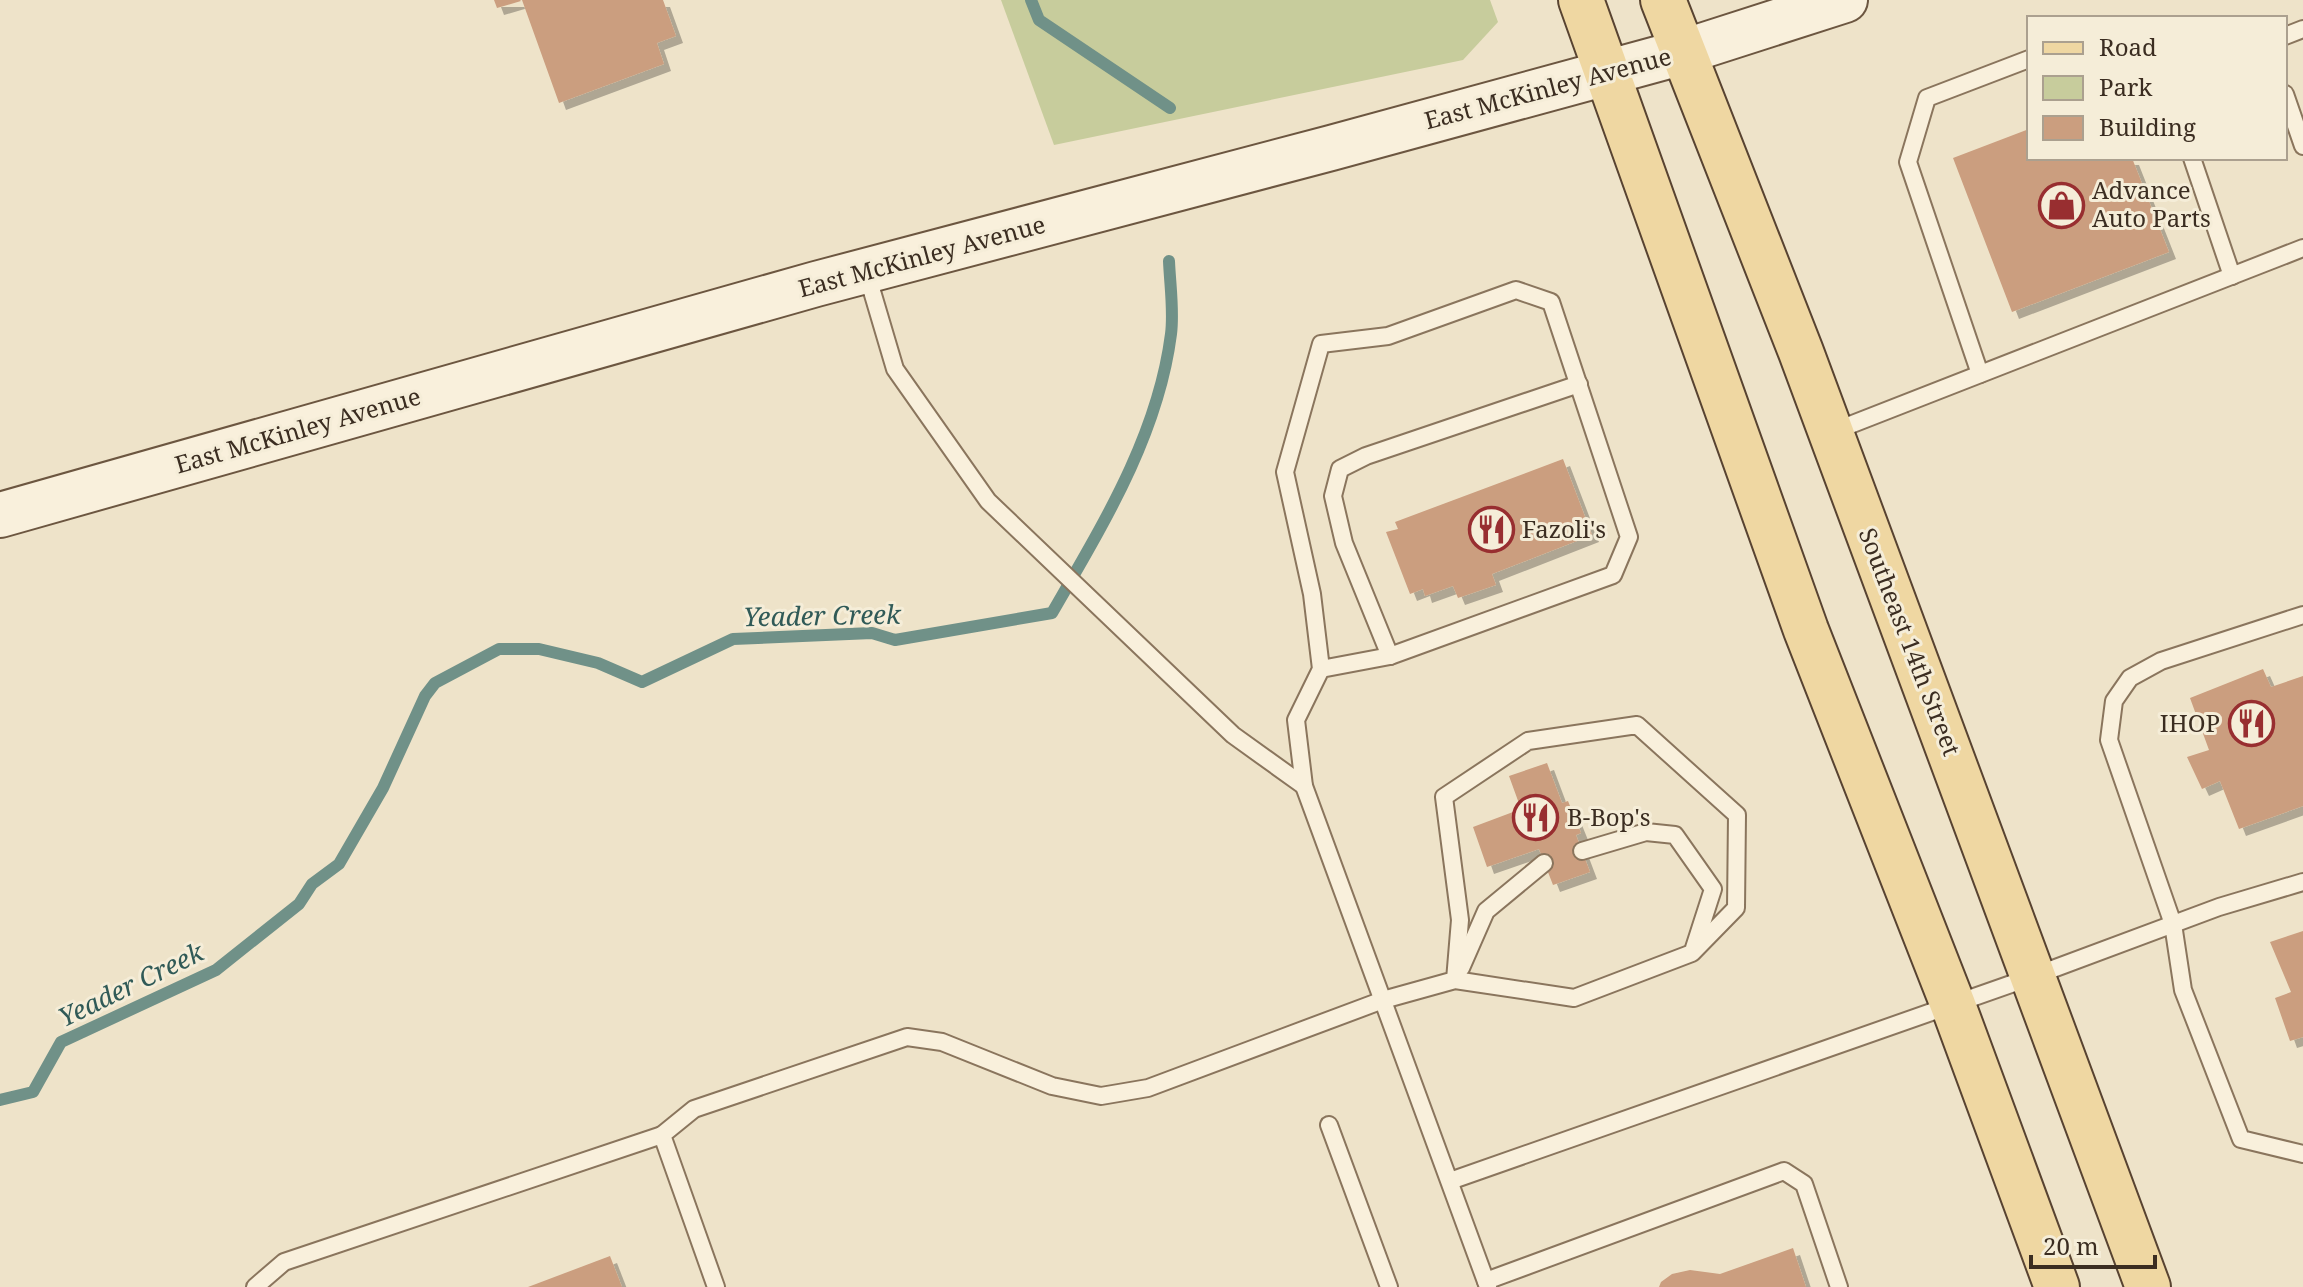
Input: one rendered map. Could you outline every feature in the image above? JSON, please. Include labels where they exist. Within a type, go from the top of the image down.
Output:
[{"type":"main road","points":[[1581,0],[1806,630],[1953,1005],[2057,1287]]},
{"type":"main road","name":"Southeast 14th Street","points":[[1663,0],[1831,433],[2148,1287]]},
{"type":"main road","name":"East McKinley Avenue","points":[[0,515],[866,271],[1683,52],[1845,0]]},
{"type":"lane","points":[[1980,374],[1908,162],[1927,98],[2027,60]]},
{"type":"lane","points":[[2287,100],[2303,146]]},
{"type":"lane","points":[[2193,160],[2232,276]]},
{"type":"lane","points":[[1831,433],[2303,248]]},
{"type":"lane","points":[[866,271],[895,369],[988,501],[1233,735],[1304,786]]},
{"type":"lane","points":[[1321,669],[1390,656],[1613,575],[1629,537],[1551,302],[1516,290],[1388,336],[1321,344],[1285,472],[1312,594],[1321,669],[1296,720],[1304,786],[1487,1284],[1784,1171],[1804,1184],[1839,1287]]},
{"type":"lane","points":[[1390,656],[1344,543],[1333,496],[1340,469],[1366,456],[1579,384]]},
{"type":"lane","points":[[2303,615],[2161,661],[2130,678],[2114,701],[2109,740],[2173,924],[2183,990],[2241,1139],[2303,1154]]},
{"type":"lane","points":[[255,1287],[284,1262],[662,1135],[694,1109],[907,1037],[942,1042],[1052,1086],[1101,1096],[1148,1088],[1383,1000],[1455,980],[1574,998],[1692,953],[1736,908],[1737,815],[1637,725],[1528,741],[1444,797],[1460,920],[1455,980]]},
{"type":"lane","points":[[1582,851],[1646,832],[1675,835],[1713,889],[1692,953]]},
{"type":"lane","points":[[1455,980],[1486,911],[1544,863]]},
{"type":"lane","points":[[1450,1181],[1953,1005],[2219,907],[2303,882]]},
{"type":"lane","points":[[1329,1125],[1389,1287]]},
{"type":"lane","points":[[662,1135],[716,1287]]},
{"type":"green space","points":[[1001,0],[1490,0],[1498,22],[1463,60],[1054,145]]},
{"type":"building","points":[[494,0],[520,0],[521,1],[497,8]]},
{"type":"building","points":[[522,0],[663,0],[676,36],[657,43],[664,64],[559,103]]},
{"type":"building","name":"Advance Auto Parts","points":[[2027,130],[2027,160],[2133,160],[2169,252],[2012,312],[1953,158]]},
{"type":"building","name":"Fazoli's","points":[[1563,459],[1592,535],[1492,574],[1496,585],[1458,598],[1453,586],[1425,596],[1423,589],[1410,594],[1386,532],[1398,529],[1395,522]]},
{"type":"building","name":"IHOP","points":[[2263,669],[2271,687],[2303,676],[2303,806],[2239,829],[2220,781],[2202,789],[2187,757],[2209,750],[2190,698]]},
{"type":"building","name":"B-Bop's","points":[[1547,763],[1562,803],[1568,801],[1581,833],[1576,835],[1590,872],[1553,885],[1539,849],[1487,867],[1473,827],[1521,809],[1509,776]]},
{"type":"building","points":[[2303,931],[2303,1037],[2290,1041],[2275,998],[2291,992],[2270,942]]},
{"type":"building","points":[[1793,1248],[1806,1287],[1659,1287],[1672,1274],[1690,1270],[1720,1274]]},
{"type":"building","points":[[610,1256],[622,1287],[528,1287]]},
{"type":"waterway","name":"Yeader Creek","points":[[1031,0],[1039,20],[1170,108]]},
{"type":"waterway","name":"Yeader Creek","points":[[0,1100],[33,1092],[61,1042],[216,970],[299,904],[312,884],[339,864],[383,788],[425,696],[435,683],[499,649],[539,649],[598,663],[642,682],[733,639],[872,633],[895,640],[1052,613],[1125,479],[1154,408],[1171,334],[1169,261]]},
{"type":"place","name":"Advance Auto Parts","points":[[2061,205]]},
{"type":"place","name":"Fazoli's","points":[[1491,530]]},
{"type":"place","name":"IHOP","points":[[2251,724]]},
{"type":"place","name":"B-Bop's","points":[[1536,818]]}]
